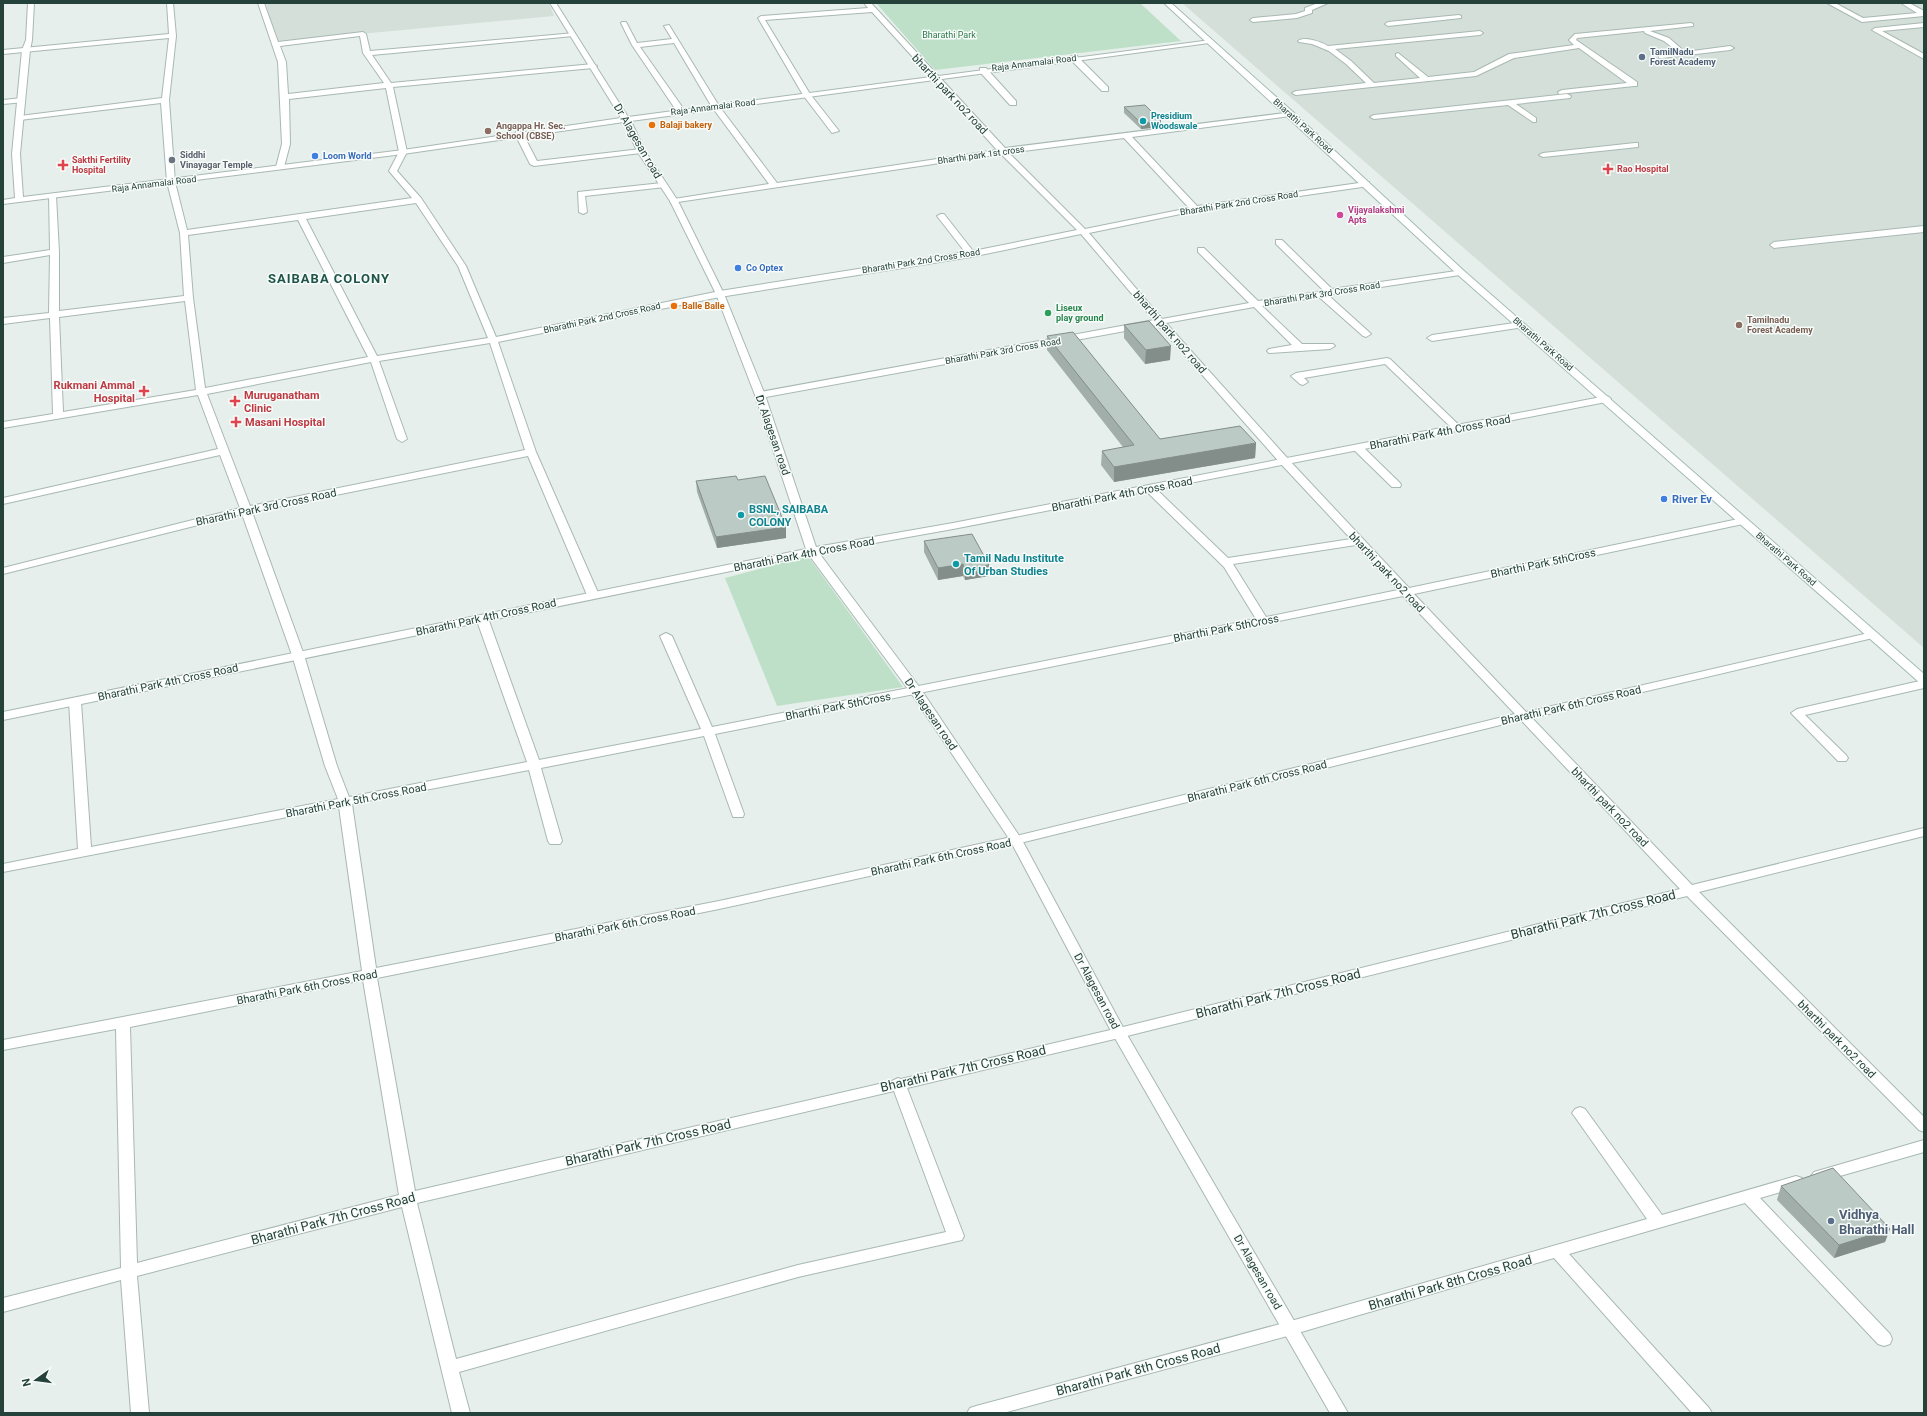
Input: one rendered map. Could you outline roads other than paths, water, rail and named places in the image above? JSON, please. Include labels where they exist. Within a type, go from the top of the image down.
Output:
[{"type":"street","points":[[19,200],[16,154],[26,50],[29,40],[31,3]]},
{"type":"street","points":[[170,3],[173,36],[166,100],[171,182],[184,233],[189,298],[201,392],[246,510],[298,655],[331,766],[346,802],[369,974],[408,1198],[461,1413]]},
{"type":"street","points":[[261,3],[277,44],[282,62],[285,97],[286,144],[280,167]]},
{"type":"street","name":"Dr Alagesan road","points":[[553,3],[626,119],[641,151],[674,201],[720,294],[760,395],[812,551],[916,691],[1016,840],[1119,1033],[1339,1413]]},
{"type":"street","name":"Bharathi Park Road","points":[[1167,3],[1290,114],[1460,272],[1924,680]]},
{"type":"street","points":[[1253,20],[1297,16],[1310,12],[1307,9],[1325,3]]},
{"type":"street","points":[[1830,3],[1862,20],[1924,14]]},
{"type":"street","points":[[1904,3],[1924,14]]},
{"type":"street","points":[[835,131],[807,95],[761,18],[870,7]]},
{"type":"street","name":"bharthi park no2 road","points":[[870,7],[1003,151],[1084,232],[1160,322],[1285,462],[1406,592],[1689,890],[1924,1126]]},
{"type":"street","points":[[1388,24],[1459,17]]},
{"type":"street","points":[[624,23],[635,45],[681,111]]},
{"type":"street","points":[[1374,117],[1509,102],[1634,84],[1572,40],[1576,36],[1691,25]]},
{"type":"street","points":[[1924,25],[1875,30],[1924,57]]},
{"type":"street","points":[[667,26],[716,107],[775,186]]},
{"type":"street","points":[[1638,30],[1659,34],[1675,44],[1683,54]]},
{"type":"street","points":[[1301,41],[1313,41],[1331,47],[1480,33]]},
{"type":"street","points":[[277,44],[363,34],[367,53],[389,85],[403,152],[393,171],[418,200],[462,266],[493,340],[531,452],[594,595]]},
{"type":"street","points":[[367,53],[573,34]]},
{"type":"street","points":[[3,52],[173,36]]},
{"type":"street","points":[[635,45],[676,41]]},
{"type":"street","name":"Raja Annamalai Road","points":[[3,202],[403,152],[681,111],[1209,41]]},
{"type":"street","points":[[1296,93],[1476,74],[1512,56],[1581,46]]},
{"type":"street","points":[[1331,47],[1372,85]]},
{"type":"street","points":[[1662,56],[1730,48]]},
{"type":"street","points":[[1398,55],[1426,79]]},
{"type":"street","points":[[1074,58],[1105,89]]},
{"type":"street","points":[[285,97],[389,85],[592,66]]},
{"type":"street","points":[[983,70],[1013,103]]},
{"type":"street","points":[[3,102],[22,100]]},
{"type":"street","points":[[20,118],[166,100]]},
{"type":"street","points":[[1509,102],[1533,120]]},
{"type":"street","name":"Bharthi park 1st cross","points":[[674,201],[1003,151],[1290,114]]},
{"type":"street","points":[[519,134],[534,164],[641,151]]},
{"type":"street","points":[[1126,135],[1195,209]]},
{"type":"street","points":[[1542,155],[1635,145]]},
{"type":"street","points":[[583,212],[581,194],[662,184]]},
{"type":"street","name":"Bharathi Park 2nd Cross Road","points":[[3,424],[201,392],[374,359],[493,340],[720,294],[971,254],[1195,209],[1366,184]]},
{"type":"street","points":[[52,196],[55,252],[54,316],[58,416]]},
{"type":"street","points":[[184,233],[418,200]]},
{"type":"street","points":[[941,216],[971,254]]},
{"type":"street","points":[[301,217],[374,359],[402,439]]},
{"type":"street","points":[[1774,245],[1924,229]]},
{"type":"street","points":[[1279,242],[1366,334]]},
{"type":"street","points":[[1201,250],[1299,347]]},
{"type":"street","points":[[3,260],[55,252]]},
{"type":"street","name":"Bharathi Park 3rd Cross Road","points":[[760,395],[1256,304],[1460,272]]},
{"type":"street","points":[[3,321],[54,316],[189,298]]},
{"type":"street","points":[[1432,338],[1521,325]]},
{"type":"street","points":[[1272,351],[1299,347],[1315,348],[1330,346]]},
{"type":"street","points":[[1304,382],[1296,376],[1387,361],[1457,428]]},
{"type":"street","name":"Bharathi Park 4th Cross Road","points":[[3,716],[812,551],[953,526],[1606,400]]},
{"type":"street","points":[[1358,448],[1396,485]]},
{"type":"street","points":[[3,501],[224,451]]},
{"type":"street","name":"Bharathi Park 3rd Cross Road","points":[[3,571],[246,510],[531,452]]},
{"type":"street","points":[[1149,488],[1226,562],[1263,621]]},
{"type":"street","name":"Bharthi Park 5thCross","points":[[708,730],[916,691],[1406,592],[1743,520]]},
{"type":"street","points":[[1226,562],[1358,541]]},
{"type":"street","points":[[482,618],[534,764],[555,841]]},
{"type":"street","name":"Bharathi Park 6th Cross Road","points":[[3,1045],[123,1023],[719,906],[1016,840],[1523,716],[1873,635]]},
{"type":"street","points":[[666,636],[708,730],[738,814]]},
{"type":"street","points":[[1842,758],[1797,713],[1924,684]]},
{"type":"street","points":[[75,702],[85,851]]},
{"type":"street","name":"Bharathi Park 5th Cross Road","points":[[3,868],[708,730]]},
{"type":"street","name":"Bharathi Park 7th Cross Road","points":[[3,1305],[408,1198],[1119,1033],[1924,832]]},
{"type":"street","points":[[123,1023],[129,1272],[140,1413]]},
{"type":"street","points":[[449,1368],[798,1271],[956,1236],[898,1084]]},
{"type":"street","points":[[1580,1113],[1658,1222]]},
{"type":"street","name":"Bharathi Park 8th Cross Road","points":[[976,1413],[1291,1328],[1924,1146]]},
{"type":"street","points":[[1748,1196],[1884,1339]]},
{"type":"street","points":[[1557,1251],[1703,1413]]},
{"type":"place","name":"TamilNadu Forest Academy","points":[[1642,57]]},
{"type":"place","name":"Presidium Woodswale","points":[[1143,121]]},
{"type":"place","name":"Balaji bakery","points":[[652,125]]},
{"type":"place","name":"Angappa Hr. Sec. School (CBSE)","points":[[488,131]]},
{"type":"place","name":"Loom World","points":[[315,156]]},
{"type":"place","name":"Siddhi Vinayagar Temple","points":[[172,160]]},
{"type":"place","name":"Sakthi Fertility Hospital","points":[[63,165]]},
{"type":"place","name":"Rao Hospital","points":[[1608,169]]},
{"type":"place","name":"Vijayalakshmi Apts","points":[[1340,215]]},
{"type":"place","name":"Co Optex","points":[[738,268]]},
{"type":"place","name":"Balle Balle","points":[[674,306]]},
{"type":"place","name":"Liseux play ground","points":[[1048,313]]},
{"type":"place","name":"Tamilnadu Forest Academy","points":[[1739,325]]},
{"type":"place","name":"Rukmani Ammal Hospital","points":[[144,391]]},
{"type":"place","name":"Muruganatham Clinic","points":[[235,401]]},
{"type":"place","name":"Masani Hospital","points":[[236,422]]},
{"type":"place","name":"River Ev","points":[[1664,499]]},
{"type":"place","name":"BSNL, SAIBABA COLONY","points":[[741,515]]},
{"type":"place","name":"Tamil Nadu Institute Of Urban Studies","points":[[956,564]]},
{"type":"place","name":"Vidhya Bharathi Hall","points":[[1831,1221]]},
{"type":"district","name":"SAIBABA COLONY","points":[[329,278]]},
{"type":"park label","name":"Bharathi Park","points":[[949,35]]}]
